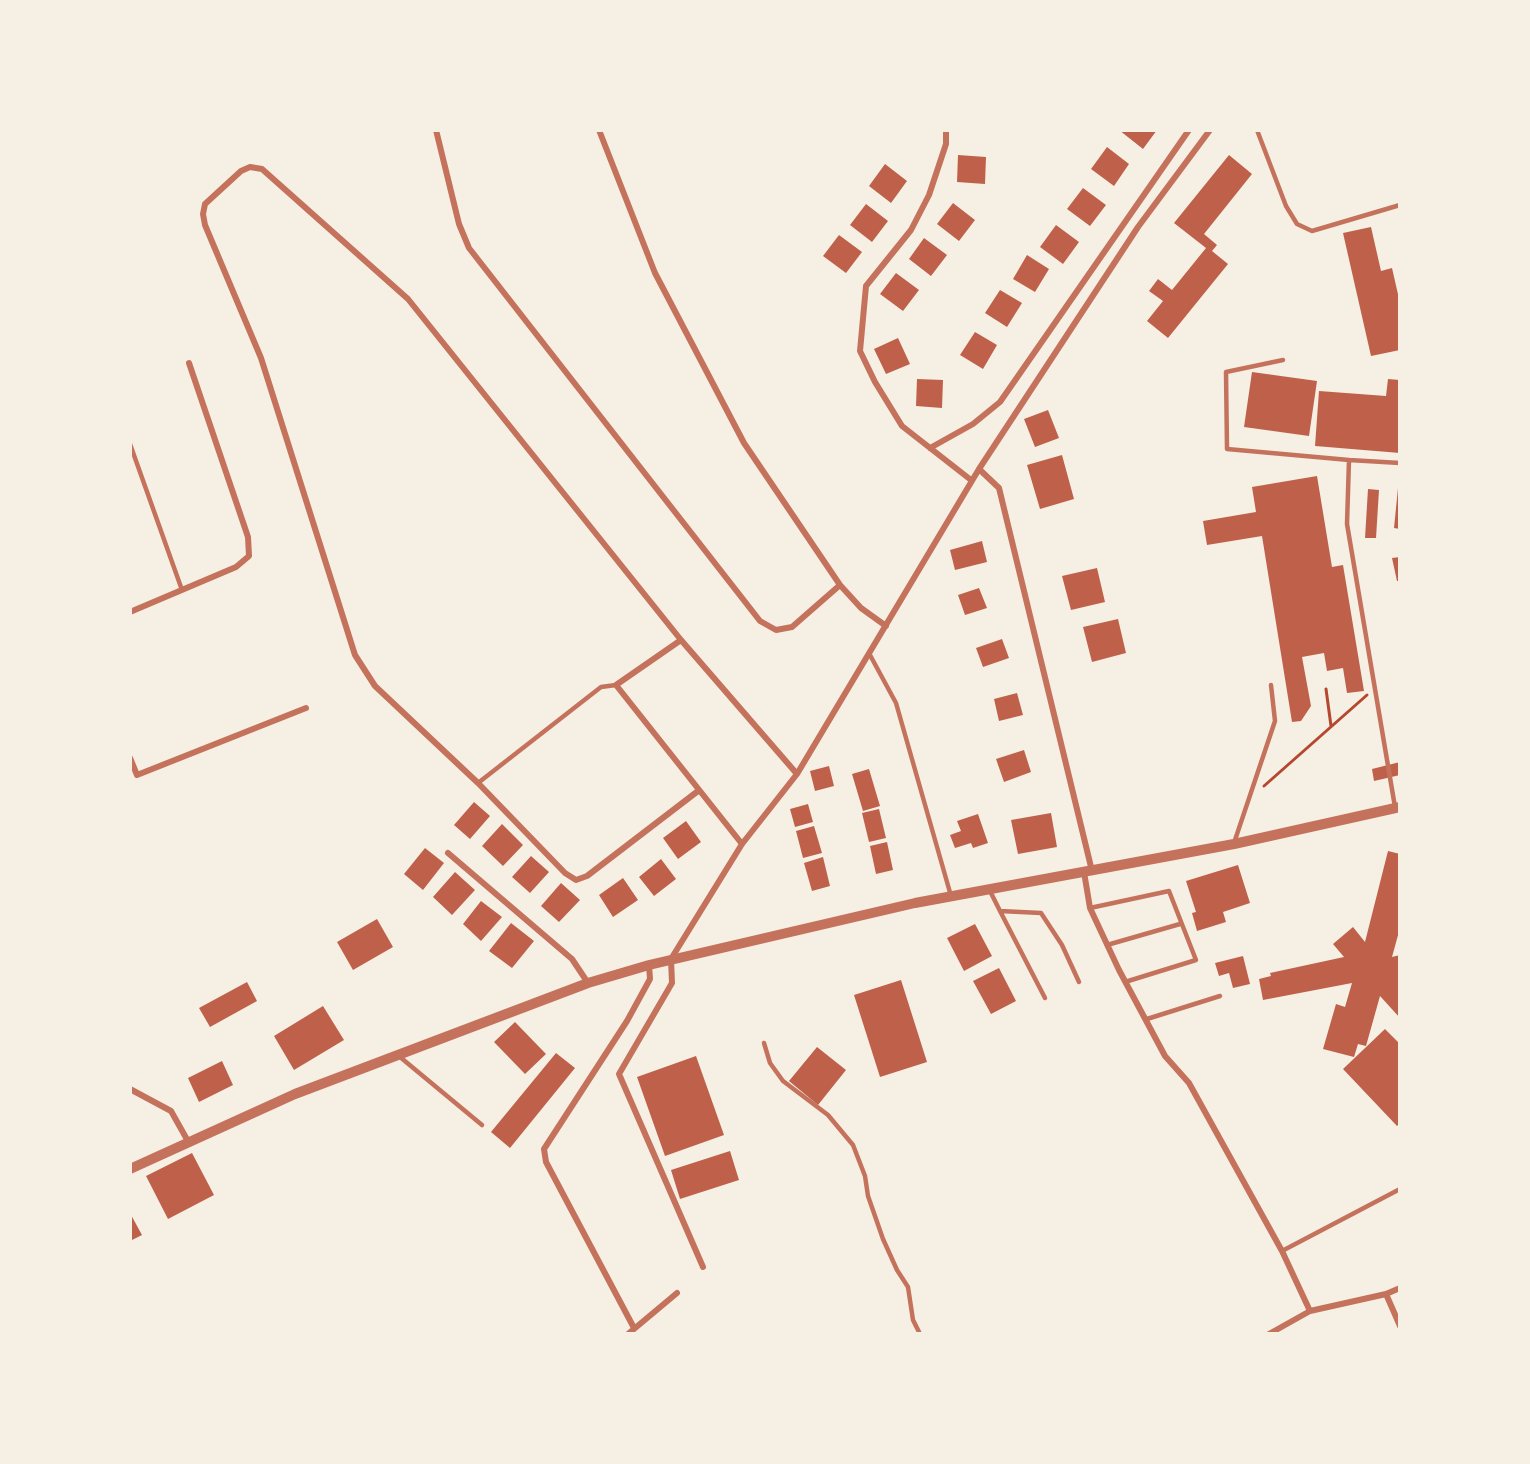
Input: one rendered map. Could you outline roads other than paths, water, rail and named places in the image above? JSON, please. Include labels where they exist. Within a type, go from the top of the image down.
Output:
[{"type":"street","points":[[436,130],[459,224],[469,248],[760,621],[776,630],[792,627],[840,585]]},
{"type":"street","points":[[599,130],[655,273],[744,442],[840,585],[861,608],[886,626]]},
{"type":"street","points":[[946,130],[946,144],[929,195],[911,230],[866,286],[860,351],[875,382],[902,426],[971,480]]},
{"type":"street","points":[[930,448],[973,423],[1000,402],[1189,130]]},
{"type":"street","points":[[703,1268],[618,1074],[672,983],[671,959],[742,844],[797,774],[870,656],[971,480],[1138,227],[1210,130]]},
{"type":"street","points":[[698,791],[587,876],[576,880],[565,873],[478,783],[375,686],[355,655],[261,358],[205,225],[203,214],[205,204],[240,171],[250,167],[262,169],[408,299],[681,640],[797,774]]},
{"type":"street","points":[[130,612],[244,563],[251,550],[189,363]]},
{"type":"street","points":[[979,469],[999,488],[1088,872],[1090,908],[1125,982],[1147,1018],[1165,1056],[1189,1083],[1282,1251],[1310,1311]]},
{"type":"street","points":[[681,640],[616,685],[742,844]]},
{"type":"street","points":[[130,758],[137,775],[306,708]]},
{"type":"street","points":[[130,1169],[295,1094],[588,983],[649,965],[951,896],[1234,844],[1397,807]]},
{"type":"street","points":[[448,853],[572,959],[588,983]]},
{"type":"street","points":[[649,965],[650,979],[627,1021],[544,1149],[546,1162],[631,1331],[677,1293]]},
{"type":"street","points":[[130,1089],[171,1111],[189,1143]]},
{"type":"street","points":[[1269,1334],[1310,1311],[1386,1294],[1400,1288]]},
{"type":"street","points":[[1386,1294],[1400,1326]]},
{"type":"lane","points":[[1257,130],[1286,206],[1297,224],[1312,231],[1400,205]]},
{"type":"lane","points":[[1283,360],[1226,372],[1227,449],[1400,463]]},
{"type":"lane","points":[[130,444],[182,590]]},
{"type":"lane","points":[[1349,460],[1347,524],[1397,807]]},
{"type":"lane","points":[[870,656],[896,703],[951,896]]},
{"type":"lane","points":[[478,783],[602,687],[616,685]]},
{"type":"lane","points":[[1234,844],[1275,721],[1270,685]]},
{"type":"lane","points":[[989,889],[1045,998]]},
{"type":"lane","points":[[1090,908],[1169,891],[1196,960],[1125,982]]},
{"type":"lane","points":[[1000,911],[1041,913],[1062,945],[1079,982]]},
{"type":"lane","points":[[1107,945],[1180,924]]},
{"type":"lane","points":[[1147,1018],[1220,996]]},
{"type":"lane","points":[[765,1043],[770,1063],[783,1081],[828,1115],[853,1145],[866,1176],[868,1196],[882,1239],[908,1287],[913,1320],[920,1334]]},
{"type":"lane","points":[[399,1055],[482,1125]]},
{"type":"lane","points":[[1282,1251],[1400,1189]]}]
